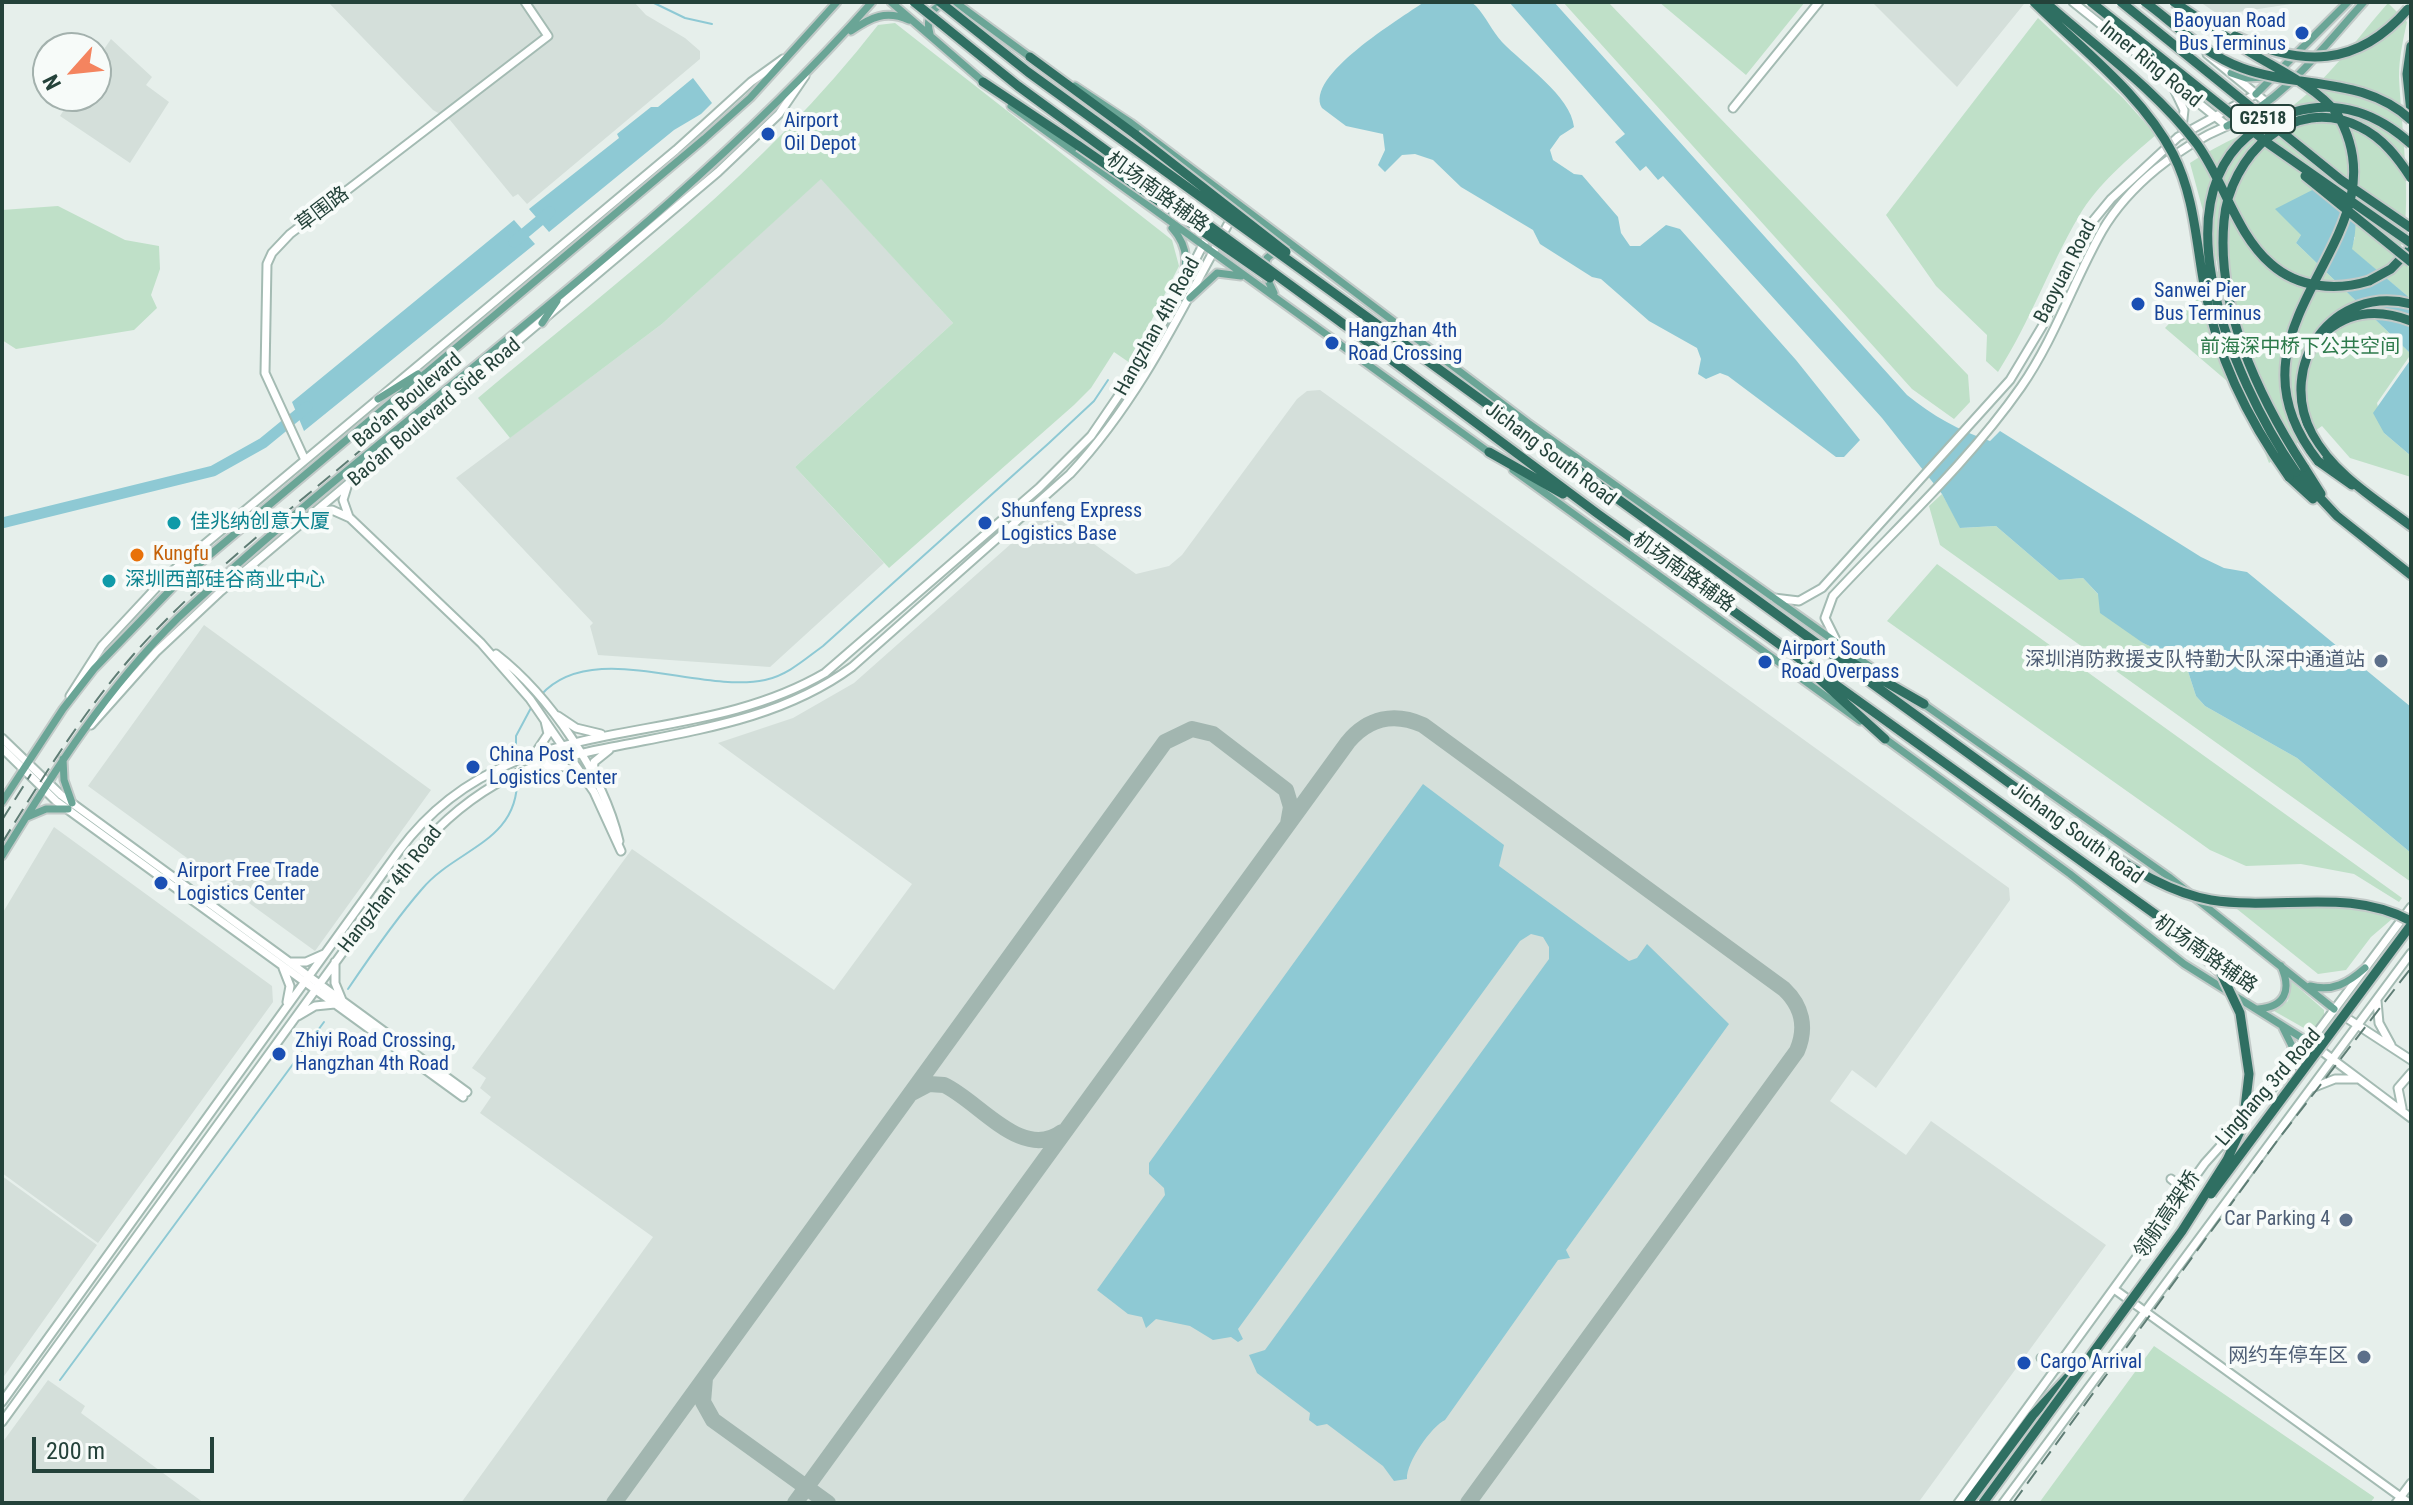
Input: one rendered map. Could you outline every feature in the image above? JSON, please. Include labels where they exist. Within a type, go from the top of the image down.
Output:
[{"type":"highway","name":"Jichang South Road","points":[[914,2],[1018,86],[1598,514],[2173,927]]},
{"type":"highway","name":"Jichang South Road","points":[[940,2],[1040,81],[2085,838],[2164,886],[2209,900],[2251,904],[2357,902],[2389,910],[2411,923]]},
{"type":"highway","points":[[2034,2],[2134,100],[2172,153],[2191,203],[2205,292],[2223,359],[2251,420],[2337,516],[2411,575]]},
{"type":"highway","points":[[2045,2],[2178,121],[2216,173],[2259,251],[2286,275],[2316,285],[2356,285],[2391,269],[2411,246]]},
{"type":"highway","name":"G2518","points":[[2091,2],[2269,144],[2411,246]]},
{"type":"highway","name":"G2518","points":[[2121,2],[2307,154],[2411,228]]},
{"type":"highway","points":[[2145,2],[2233,64],[2280,78],[2354,89],[2388,102],[2411,120]]},
{"type":"highway","points":[[2174,2],[2306,86],[2337,114],[2352,139],[2361,169],[2363,200],[2352,235],[2305,314],[2290,364],[2292,410],[2299,432],[2331,473],[2366,491],[2411,526]]},
{"type":"highway","points":[[2205,23],[2268,51],[2316,58],[2359,48],[2389,28],[2409,7]]},
{"type":"highway","points":[[2411,46],[2407,74],[2411,112]]},
{"type":"highway","points":[[1030,57],[1136,135],[1353,308]]},
{"type":"highway","points":[[983,82],[1217,243],[1342,323]]},
{"type":"highway","points":[[2337,516],[2297,472],[2254,405],[2230,350],[2218,309],[2208,243],[2210,207],[2220,174],[2241,145],[2257,130],[2279,117],[2308,109],[2337,108],[2361,112],[2390,126],[2411,144]]},
{"type":"highway","points":[[2297,472],[2261,389],[2231,306],[2223,238],[2232,183],[2243,161],[2268,136],[2304,121],[2332,118],[2372,134],[2395,156],[2411,178]]},
{"type":"highway","points":[[2269,144],[2330,200],[2411,262]]},
{"type":"highway","points":[[2321,457],[2300,397],[2301,375],[2311,348],[2325,326],[2353,306],[2389,300],[2411,304]]},
{"type":"highway","points":[[2311,348],[2332,327],[2355,315],[2386,314],[2411,321]]},
{"type":"highway","points":[[1489,452],[1598,514]]},
{"type":"highway","points":[[1798,631],[1924,704]]},
{"type":"highway","points":[[1786,649],[1885,739]]},
{"type":"highway","points":[[2182,1231],[2259,1133],[2411,923]]},
{"type":"highway","name":"领航高架桥","points":[[1983,1503],[2182,1231],[2239,1136],[2248,1105],[2249,1074],[2240,1013],[2227,982],[2215,966],[2173,927]]},
{"type":"highway","points":[[1968,1503],[2044,1402],[2096,1347]]},
{"type":"main road","points":[[818,23],[829,2]]},
{"type":"main road","name":"Bao'an Boulevard","points":[[2,802],[63,709],[103,659],[180,580],[685,156],[750,98],[837,2]]},
{"type":"main road","name":"Bao'an Boulevard","points":[[2,856],[45,786],[124,675],[178,618],[710,166],[807,72],[872,2]]},
{"type":"main road","name":"机场南路辅路","points":[[891,2],[983,82],[1159,215],[2070,874],[2184,964],[2310,1043]]},
{"type":"main road","name":"Baoyuan Road","points":[[2256,94],[2283,71],[2348,2]]},
{"type":"main road","name":"Baoyuan Road","points":[[2227,126],[2267,103],[2292,81],[2364,2]]},
{"type":"main road","points":[[934,39],[927,24],[933,9],[942,3],[957,3]]},
{"type":"main road","name":"机场南路辅路","points":[[957,3],[1030,57],[1113,110],[1758,589],[2169,877],[2334,1009]]},
{"type":"main road","points":[[839,39],[880,15],[891,14],[917,24]]},
{"type":"main road","points":[[2231,73],[2254,79],[2283,71]]},
{"type":"main road","points":[[1159,215],[1181,238],[1186,250],[1179,292]]},
{"type":"main road","points":[[1292,310],[1266,282],[1264,267],[1270,255],[1278,249],[1298,250]]},
{"type":"main road","points":[[1190,298],[1211,276],[1223,272],[1239,275],[1262,288]]},
{"type":"main road","points":[[542,323],[563,292]]},
{"type":"main road","points":[[378,399],[441,360]]},
{"type":"main road","points":[[23,822],[46,809],[70,806],[64,780],[64,758]]},
{"type":"main road","points":[[2256,1009],[2270,1008],[2284,999],[2287,988],[2280,965]]},
{"type":"main road","points":[[2302,982],[2315,988],[2335,987],[2365,968]]},
{"type":"main road","points":[[2279,1023],[2292,1046],[2289,1070]]},
{"type":"street","name":"草围路","points":[[305,460],[265,373],[262,356],[267,264],[272,253],[290,234],[548,36],[525,2]]},
{"type":"street","points":[[1733,108],[1819,2]]},
{"type":"street","name":"Inner Ring Road","points":[[2073,2],[2227,126]]},
{"type":"street","points":[[2145,2],[2267,103]]},
{"type":"street","points":[[63,709],[96,654],[139,604],[305,460],[676,150],[751,82],[785,58]]},
{"type":"street","name":"Bao'an Boulevard Side Road","points":[[64,758],[176,632],[753,140],[792,100],[807,72]]},
{"type":"street","points":[[2167,79],[2184,110],[2178,137]]},
{"type":"street","name":"Baoyuan Road","points":[[1822,588],[1983,413],[2033,344],[2092,222],[2134,174],[2178,137],[2256,94]]},
{"type":"street","name":"Baoyuan Road","points":[[1833,596],[1994,421],[2040,356],[2102,231],[2163,164],[2196,141],[2227,126]]},
{"type":"street","name":"Hangzhan 4th Road","points":[[2,1402],[421,824],[458,792],[495,769],[531,753],[768,700],[801,686],[841,661],[1077,451],[1120,399],[1229,197]]},
{"type":"street","name":"Hangzhan 4th Road","points":[[2,1422],[316,987],[431,834],[498,783],[534,767],[575,754],[762,714],[816,691],[852,667],[1049,493],[1095,447],[1141,385],[1239,205]]},
{"type":"street","points":[[347,486],[343,500],[350,518]]},
{"type":"street","points":[[314,514],[332,510],[350,518],[551,709],[576,728],[611,735]]},
{"type":"street","points":[[1758,589],[1793,602],[1808,598],[1822,588]]},
{"type":"street","points":[[1822,588],[1819,596],[1822,600],[1833,596]]},
{"type":"street","points":[[1833,596],[1825,612],[1825,623],[1847,652]]},
{"type":"street","points":[[520,681],[568,743]]},
{"type":"street","points":[[551,709],[568,743],[591,781],[612,820],[621,851],[591,781],[597,758],[621,745]]},
{"type":"street","points":[[531,753],[542,745],[548,734],[541,712]]},
{"type":"street","points":[[2,738],[24,766]]},
{"type":"street","points":[[2,748],[70,806],[465,1095]]},
{"type":"street","points":[[534,767],[565,767],[591,781]]},
{"type":"street","name":"Linghang 3rd Road","points":[[1958,1503],[2185,1190],[2220,1145],[2289,1070],[2411,907]]},
{"type":"street","points":[[283,962],[305,962],[326,953]]},
{"type":"street","name":"Linghang 3rd Road","points":[[2003,1503],[2411,953]]},
{"type":"street","points":[[335,961],[339,1003]]},
{"type":"street","points":[[283,962],[290,986],[285,1010]]},
{"type":"street","points":[[2378,997],[2379,1023],[2395,1050]]},
{"type":"street","points":[[293,1019],[315,1006],[339,1003]]},
{"type":"street","points":[[2334,1009],[2411,1060]]},
{"type":"street","points":[[2310,1043],[2409,1116]]},
{"type":"street","points":[[2409,1116],[2397,1095],[2401,1081],[2411,1073]]},
{"type":"street","points":[[2310,1089],[2335,1079],[2362,1081]]},
{"type":"street","points":[[2171,1179],[2185,1190]]},
{"type":"street","points":[[2114,1289],[2399,1500],[2409,1503]]},
{"type":"street","points":[[2041,1358],[2056,1369]]},
{"type":"street","points":[[2399,1500],[2411,1483]]},
{"type":"shaded area","points":[[328,2],[634,2],[646,15],[685,38],[700,51],[700,59],[527,204],[518,194],[513,197],[450,120],[433,110]]},
{"type":"shaded area","points":[[1872,2],[2021,2],[2024,4],[1957,87]]},
{"type":"shaded area","points":[[2200,2],[2304,2],[2219,15]]},
{"type":"shaded area","points":[[112,40],[152,77],[146,85],[169,102],[130,163],[60,116],[63,112],[112,112]]},
{"type":"shaded area","points":[[821,178],[953,323],[795,467],[884,563],[770,667],[598,655],[590,626],[593,623],[456,478],[662,324]]},
{"type":"shaded area","points":[[1320,390],[2009,888],[2010,900],[1876,1088],[1852,1070],[1830,1101],[1906,1155],[1931,1121],[2106,1245],[1918,1503],[461,1503],[653,1237],[480,1113],[491,1097],[480,1088],[486,1078],[472,1068],[632,849],[834,990],[912,884],[718,743],[793,718],[854,683],[1048,511],[1136,574],[1169,566],[1182,555],[1297,399],[1307,391]]},
{"type":"shaded area","points":[[204,625],[431,790],[315,951],[88,786]]},
{"type":"shaded area","points":[[54,827],[272,986],[273,1002],[98,1243],[2,1173],[2,914]]},
{"type":"shaded area","points":[[2,1176],[97,1245],[2,1379]]},
{"type":"shaded area","points":[[48,1380],[85,1406],[81,1413],[204,1503],[2,1503],[2,1443]]},
{"type":"green space","points":[[1563,2],[1608,2],[1968,375],[1970,402],[1954,419],[1912,389]]},
{"type":"green space","points":[[1659,2],[1805,2],[1746,75]]},
{"type":"green space","name":"前海深中桥下公共空间","points":[[2388,3],[2407,22],[2399,70],[2406,188],[2401,246],[2411,254],[2411,299],[2351,249],[2355,237],[2301,235],[2296,243],[2411,354],[2377,403],[2384,433],[2411,456],[2411,477],[2350,458],[2322,426],[2269,463],[2241,393],[2165,328],[2219,270],[2190,163],[2275,117],[2301,99],[2328,74]]},
{"type":"green space","points":[[2038,18],[2123,98],[2156,135],[2114,172],[2086,205],[1998,372],[1986,361],[1987,335],[1936,286],[1886,215]]},
{"type":"green space","points":[[895,23],[1172,240],[1179,266],[1130,363],[1114,352],[1091,388],[1074,405],[889,568],[795,467],[953,323],[821,179],[662,324],[510,438],[478,398],[637,267],[739,176],[788,128],[878,25]]},
{"type":"green space","points":[[58,206],[125,240],[159,246],[160,269],[151,295],[157,308],[134,330],[16,349],[2,340],[2,210]]},
{"type":"green space","points":[[1942,494],[1961,528],[1996,526],[2059,580],[2083,578],[2143,643],[2185,662],[2196,696],[2205,706],[2297,758],[2411,853],[2411,882],[1940,545],[1929,506]]},
{"type":"green space","points":[[1937,564],[2402,898],[2399,902],[2354,874],[2301,864],[2246,866],[2210,850],[1887,621]]},
{"type":"green space","points":[[2339,906],[2371,911],[2392,919],[2371,937],[2346,970],[2318,974],[2237,909]]},
{"type":"green space","points":[[2291,981],[2324,1010],[2324,1018],[2311,1032],[2274,1011],[2288,1001]]},
{"type":"green space","points":[[2154,1346],[2374,1498],[2370,1503],[2039,1503]]},
{"type":"water","points":[[1424,2],[1471,2],[1476,6],[1502,42],[1545,81],[1571,115],[1574,127],[1560,136],[1550,150],[1553,160],[1574,174],[1582,175],[1618,217],[1621,233],[1630,246],[1640,246],[1666,225],[1680,229],[1796,360],[1860,440],[1844,457],[1836,457],[1728,376],[1720,373],[1706,379],[1698,374],[1701,359],[1697,348],[1649,321],[1601,279],[1592,277],[1540,244],[1533,230],[1461,187],[1433,160],[1415,154],[1402,155],[1385,172],[1378,165],[1385,150],[1383,134],[1346,126],[1322,108],[1320,95],[1327,80],[1340,65],[1357,49]]},
{"type":"water","points":[[1509,2],[1554,2],[1907,395],[1926,410],[1990,441],[2000,431],[2201,557],[2224,568],[2247,572],[2411,707],[2411,853],[2297,758],[2205,706],[2196,696],[2185,662],[2143,643],[2100,613],[2098,594],[2083,578],[2059,580],[1996,526],[1960,528],[1942,494],[1882,418],[1663,176],[1658,180],[1646,166],[1640,171],[1615,142],[1625,134]]},
{"type":"water","points":[[693,78],[712,103],[701,114],[674,130],[549,232],[529,209],[619,138],[617,134],[651,107],[658,107]]},
{"type":"water","points":[[2328,182],[2338,186],[2351,200],[2355,219],[2352,249],[2411,299],[2411,354],[2296,243],[2301,235],[2275,209]]},
{"type":"water","points":[[514,220],[535,244],[304,431],[292,402]]},
{"type":"water","points":[[2411,359],[2411,456],[2384,433],[2373,413]]},
{"type":"water","points":[[1423,784],[1504,845],[1499,866],[1629,961],[1637,958],[1647,944],[1729,1024],[1566,1250],[1570,1258],[1558,1260],[1445,1420],[1427,1437],[1415,1454],[1407,1479],[1394,1481],[1383,1466],[1327,1424],[1317,1426],[1309,1420],[1310,1413],[1257,1373],[1249,1355],[1265,1350],[1549,959],[1549,947],[1543,937],[1531,934],[1520,941],[1238,1329],[1243,1339],[1238,1342],[1231,1337],[1213,1340],[1190,1326],[1156,1319],[1146,1328],[1142,1317],[1128,1314],[1097,1290],[1165,1195],[1164,1188],[1149,1174],[1149,1163]]},
{"type":"waterway","points":[[652,2],[685,18],[712,24]]},
{"type":"waterway","points":[[514,242],[550,212]]},
{"type":"waterway","points":[[541,695],[563,679],[588,671],[647,671],[739,682],[765,680],[789,670],[823,646],[1049,443],[1094,401],[1108,380]]},
{"type":"waterway","points":[[2,523],[213,471],[263,443],[307,407]]},
{"type":"waterway","points":[[516,759],[516,736],[532,706]]},
{"type":"waterway","points":[[348,989],[422,889],[436,875],[497,831],[508,817],[515,800],[517,778]]},
{"type":"waterway","points":[[60,1380],[324,1022]]},
{"type":"taxiway","points":[[795,1503],[1348,742],[1364,727],[1392,718],[1423,725],[1784,989],[1799,1010],[1802,1026],[1797,1051],[1468,1503]]},
{"type":"taxiway","points":[[614,1503],[1165,742],[1192,729],[1213,734],[1286,790],[1291,807],[1288,824]]},
{"type":"taxiway","points":[[912,1093],[929,1084],[944,1085],[1016,1135],[1032,1140],[1047,1139],[1062,1132]]},
{"type":"taxiway","points":[[705,1378],[703,1402],[713,1420],[828,1503]]},
{"type":"railway","points":[[2,843],[48,769],[134,654],[218,570],[369,443]]},
{"type":"railway","points":[[2,820],[31,774]]},
{"type":"railway","points":[[2013,1503],[2277,1141],[2411,968]]},
{"type":"place","name":"Baoyuan Road Bus Terminus","points":[[2302,33]]},
{"type":"place","name":"Airport Oil Depot","points":[[768,134]]},
{"type":"place","name":"Sanwei Pier Bus Terminus","points":[[2138,304]]},
{"type":"place","name":"Hangzhan 4th Road Crossing","points":[[1332,343]]},
{"type":"place","name":"佳兆纳创意大厦","points":[[174,523]]},
{"type":"place","name":"Shunfeng Express Logistics Base","points":[[985,523]]},
{"type":"place","name":"Kungfu","points":[[137,555]]},
{"type":"place","name":"深圳西部硅谷商业中心","points":[[109,581]]},
{"type":"place","name":"深圳消防救援支队特勤大队深中通道站","points":[[2381,661]]},
{"type":"place","name":"Airport South Road Overpass","points":[[1765,662]]},
{"type":"place","name":"China Post Logistics Center","points":[[473,767]]},
{"type":"place","name":"Airport Free Trade Logistics Center","points":[[161,883]]},
{"type":"place","name":"Zhiyi Road Crossing, Hangzhan 4th Road","points":[[279,1054]]},
{"type":"place","name":"Car Parking 4","points":[[2346,1220]]},
{"type":"place","name":"网约车停车区","points":[[2364,1357]]},
{"type":"place","name":"Cargo Arrival","points":[[2024,1363]]}]
